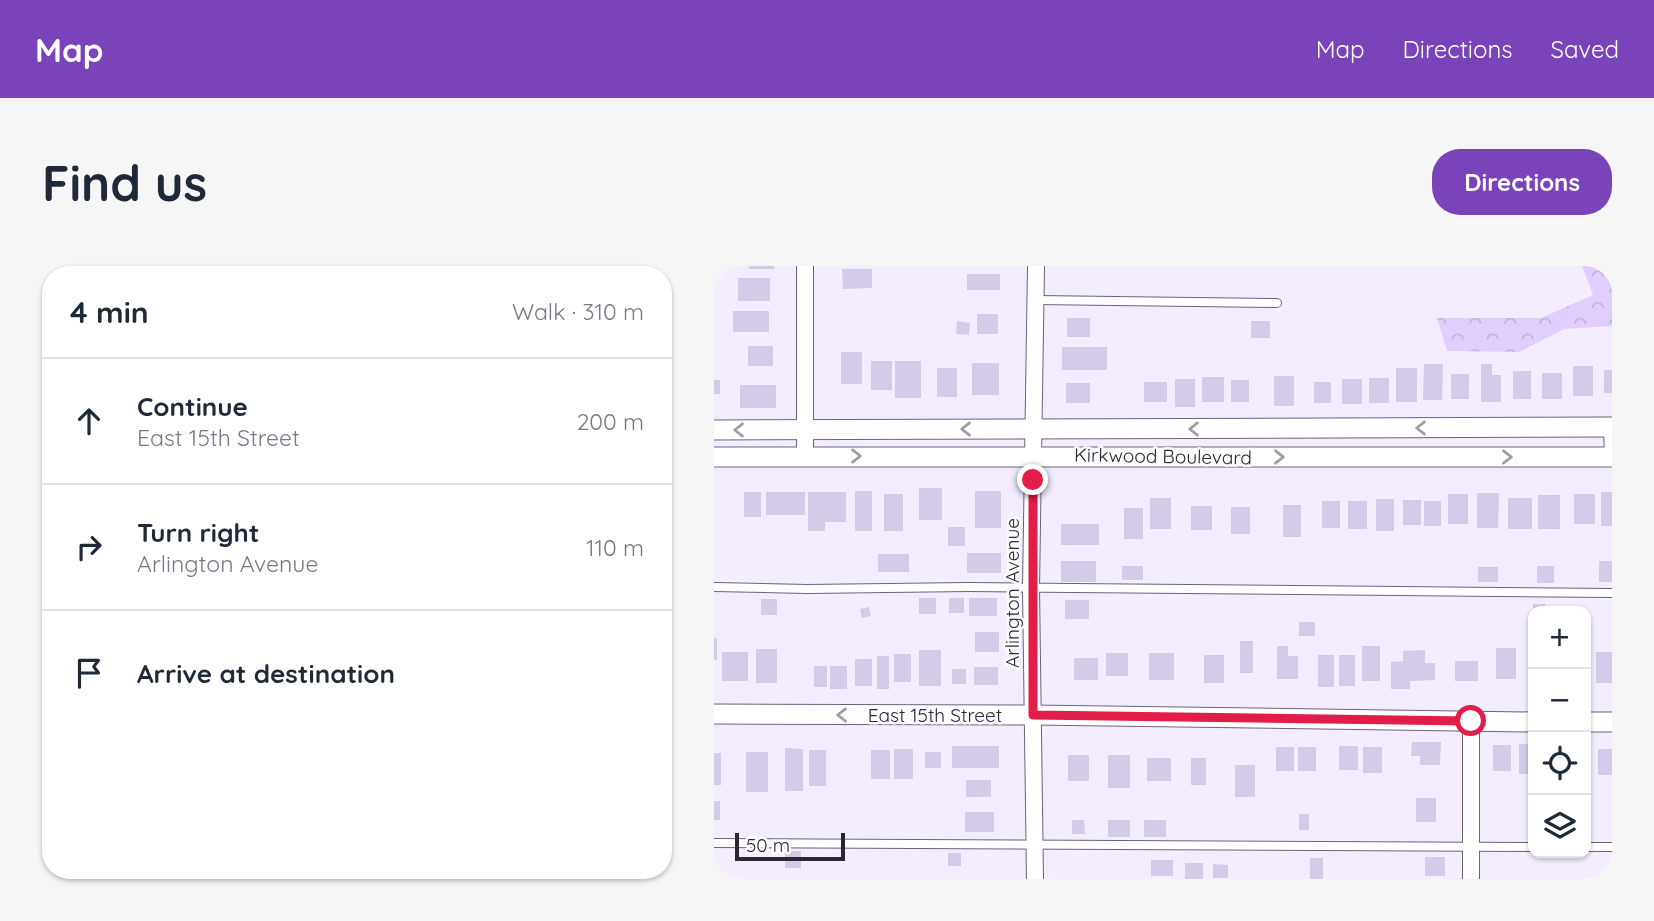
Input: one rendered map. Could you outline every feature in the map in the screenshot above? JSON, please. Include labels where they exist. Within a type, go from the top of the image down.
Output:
[{"type":"street","points":[[805,266],[805,457]]},
{"type":"street","name":"Arlington Avenue","points":[[1035,879],[1031,587],[1036,266]]},
{"type":"street","name":"Kirkwood Boulevard","points":[[714,457],[1034,455],[1610,427]]},
{"type":"street","name":"Kirkwood Boulevard","points":[[714,430],[1033,429],[1610,457]]},
{"type":"street","name":"East 15th Street","points":[[714,714],[1033,715],[1528,722]]},
{"type":"street","points":[[1471,721],[1471,879]]},
{"type":"street","points":[[1591,722],[1612,722]]},
{"type":"lane","points":[[1036,300],[1277,303]]},
{"type":"lane","points":[[1610,427],[1610,457]]},
{"type":"lane","points":[[714,587],[1031,587],[1612,593]]},
{"type":"lane","points":[[714,843],[1528,847]]},
{"type":"lane","points":[[1591,847],[1612,847]]},
{"type":"green space","points":[[1582,266],[1612,266],[1612,326],[1564,329],[1519,352],[1447,351],[1437,318],[1541,318],[1593,295]]},
{"type":"building","points":[[749,266],[774,266],[774,269],[749,269]]},
{"type":"building","points":[[842,269],[872,269],[872,288],[843,289]]},
{"type":"building","points":[[967,274],[1000,274],[1000,290],[967,290]]},
{"type":"building","points":[[738,278],[770,278],[770,301],[738,301]]},
{"type":"building","points":[[733,311],[769,311],[769,332],[733,332]]},
{"type":"building","points":[[977,314],[998,314],[998,334],[977,334]]},
{"type":"building","points":[[1067,318],[1090,318],[1090,337],[1067,337]]},
{"type":"building","points":[[957,321],[970,323],[969,335],[956,334]]},
{"type":"building","points":[[1251,321],[1270,321],[1270,338],[1251,338]]},
{"type":"building","points":[[748,346],[773,346],[773,366],[748,366]]},
{"type":"building","points":[[1062,347],[1107,347],[1107,370],[1062,370]]},
{"type":"building","points":[[841,352],[862,352],[862,384],[841,384]]},
{"type":"building","points":[[871,361],[892,361],[892,390],[871,390]]},
{"type":"building","points":[[895,361],[921,361],[921,398],[895,398]]},
{"type":"building","points":[[972,363],[999,363],[999,395],[972,395]]},
{"type":"building","points":[[1424,364],[1443,364],[1442,400],[1423,400]]},
{"type":"building","points":[[1481,364],[1492,364],[1492,375],[1501,375],[1501,402],[1481,402]]},
{"type":"building","points":[[1573,366],[1593,366],[1593,396],[1573,396]]},
{"type":"building","points":[[937,368],[957,368],[957,397],[937,397]]},
{"type":"building","points":[[1396,368],[1417,368],[1417,402],[1396,402]]},
{"type":"building","points":[[1604,370],[1612,370],[1612,393],[1604,393]]},
{"type":"building","points":[[1513,371],[1531,371],[1531,399],[1513,399]]},
{"type":"building","points":[[1542,373],[1562,373],[1562,399],[1542,399]]},
{"type":"building","points":[[1451,374],[1469,374],[1469,399],[1451,399]]},
{"type":"building","points":[[1274,376],[1294,376],[1294,406],[1274,406]]},
{"type":"building","points":[[1202,377],[1224,377],[1224,402],[1202,402]]},
{"type":"building","points":[[1369,378],[1389,378],[1389,403],[1369,403]]},
{"type":"building","points":[[1175,379],[1195,379],[1195,407],[1175,407]]},
{"type":"building","points":[[1342,379],[1362,379],[1362,404],[1342,404]]},
{"type":"building","points":[[714,380],[720,380],[720,394],[714,394]]},
{"type":"building","points":[[1231,380],[1249,380],[1249,402],[1231,402]]},
{"type":"building","points":[[1144,382],[1167,382],[1167,402],[1144,402]]},
{"type":"building","points":[[1314,382],[1331,382],[1331,403],[1314,403]]},
{"type":"building","points":[[1066,383],[1090,383],[1090,403],[1066,403]]},
{"type":"building","points":[[740,385],[776,385],[776,408],[740,408]]},
{"type":"building","points":[[919,488],[942,488],[942,520],[919,520]]},
{"type":"building","points":[[855,491],[872,491],[872,531],[855,531]]},
{"type":"building","points":[[975,491],[1001,491],[1001,528],[975,528]]},
{"type":"building","points":[[744,492],[761,492],[761,517],[744,517]]},
{"type":"building","points":[[766,492],[805,492],[805,515],[766,515]]},
{"type":"building","points":[[808,492],[846,492],[846,522],[825,522],[825,531],[808,531]]},
{"type":"building","points":[[1601,492],[1612,492],[1612,526],[1601,526]]},
{"type":"building","points":[[1477,493],[1499,493],[1498,528],[1477,528]]},
{"type":"building","points":[[884,494],[903,494],[903,531],[884,531]]},
{"type":"building","points":[[1448,494],[1468,494],[1468,524],[1448,524]]},
{"type":"building","points":[[1574,494],[1595,494],[1595,524],[1574,524]]},
{"type":"building","points":[[1538,495],[1560,495],[1560,529],[1538,529]]},
{"type":"building","points":[[1150,498],[1171,498],[1171,529],[1150,529]]},
{"type":"building","points":[[1508,498],[1532,498],[1532,529],[1508,529]]},
{"type":"building","points":[[1376,499],[1394,499],[1394,531],[1376,531]]},
{"type":"building","points":[[1403,500],[1421,500],[1421,525],[1403,525]]},
{"type":"building","points":[[1322,501],[1340,501],[1340,528],[1322,528]]},
{"type":"building","points":[[1348,501],[1367,501],[1367,529],[1348,529]]},
{"type":"building","points":[[1424,501],[1441,501],[1441,526],[1424,526]]},
{"type":"building","points":[[1283,505],[1301,505],[1301,537],[1283,537]]},
{"type":"building","points":[[1191,506],[1212,506],[1212,530],[1191,530]]},
{"type":"building","points":[[1231,507],[1250,507],[1250,534],[1231,534]]},
{"type":"building","points":[[1124,508],[1143,508],[1143,539],[1124,539]]},
{"type":"building","points":[[1061,524],[1099,524],[1099,545],[1061,545]]},
{"type":"building","points":[[948,527],[965,527],[965,546],[948,546]]},
{"type":"building","points":[[967,553],[1001,553],[1001,573],[967,573]]},
{"type":"building","points":[[878,554],[909,554],[909,572],[878,572]]},
{"type":"building","points":[[1061,561],[1096,561],[1096,582],[1061,582]]},
{"type":"building","points":[[1599,561],[1612,561],[1612,582],[1599,582]]},
{"type":"building","points":[[1122,566],[1143,566],[1143,580],[1122,580]]},
{"type":"building","points":[[1537,566],[1554,566],[1554,583],[1537,583]]},
{"type":"building","points":[[1478,567],[1498,567],[1498,582],[1478,582]]},
{"type":"building","points":[[919,598],[936,598],[936,614],[919,614]]},
{"type":"building","points":[[949,598],[964,598],[964,613],[949,613]]},
{"type":"building","points":[[969,598],[997,598],[997,616],[969,616]]},
{"type":"building","points":[[761,599],[777,599],[777,615],[761,615]]},
{"type":"building","points":[[1065,600],[1089,600],[1089,619],[1065,619]]},
{"type":"building","points":[[869,607],[871,616],[862,618],[860,609]]},
{"type":"building","points":[[1299,622],[1315,622],[1315,636],[1299,636]]},
{"type":"building","points":[[975,632],[999,632],[999,652],[975,652]]},
{"type":"building","points":[[714,638],[717,638],[717,660],[714,660]]},
{"type":"building","points":[[1240,641],[1253,641],[1253,673],[1240,673]]},
{"type":"building","points":[[1277,646],[1288,646],[1288,656],[1298,656],[1298,679],[1277,679]]},
{"type":"building","points":[[1362,646],[1380,646],[1380,681],[1362,681]]},
{"type":"building","points":[[1496,648],[1516,648],[1516,679],[1496,679]]},
{"type":"building","points":[[756,649],[777,649],[777,683],[756,683]]},
{"type":"building","points":[[919,650],[941,650],[941,686],[919,686]]},
{"type":"building","points":[[1425,650],[1425,663],[1435,663],[1435,680],[1410,681],[1410,689],[1391,689],[1391,662],[1403,661],[1403,651]]},
{"type":"building","points":[[722,652],[748,652],[748,681],[722,681]]},
{"type":"building","points":[[1596,652],[1612,652],[1612,683],[1596,683]]},
{"type":"building","points":[[1106,653],[1128,653],[1128,676],[1106,676]]},
{"type":"building","points":[[1149,653],[1174,653],[1174,680],[1149,680]]},
{"type":"building","points":[[894,654],[911,654],[911,682],[894,682]]},
{"type":"building","points":[[1204,655],[1224,655],[1224,683],[1204,683]]},
{"type":"building","points":[[1318,655],[1334,655],[1334,687],[1318,687]]},
{"type":"building","points":[[1339,655],[1355,655],[1355,686],[1339,686]]},
{"type":"building","points":[[877,656],[889,656],[889,689],[877,689]]},
{"type":"building","points":[[1074,658],[1098,658],[1098,680],[1074,680]]},
{"type":"building","points":[[855,659],[872,659],[872,686],[855,686]]},
{"type":"building","points":[[1455,661],[1478,661],[1478,681],[1455,681]]},
{"type":"building","points":[[814,666],[827,666],[827,687],[814,687]]},
{"type":"building","points":[[830,666],[847,666],[847,689],[830,689]]},
{"type":"building","points":[[974,667],[998,667],[998,685],[974,685]]},
{"type":"building","points":[[952,669],[966,669],[966,684],[952,684]]},
{"type":"building","points":[[1412,742],[1441,742],[1440,765],[1420,765],[1420,756],[1411,756]]},
{"type":"building","points":[[1519,744],[1528,744],[1528,774],[1519,774]]},
{"type":"building","points":[[1493,745],[1511,745],[1511,771],[1493,771]]},
{"type":"building","points":[[952,746],[999,746],[999,768],[952,768]]},
{"type":"building","points":[[1339,746],[1358,746],[1358,770],[1339,770]]},
{"type":"building","points":[[1276,747],[1294,747],[1294,771],[1276,771]]},
{"type":"building","points":[[1298,747],[1316,747],[1316,771],[1298,771]]},
{"type":"building","points":[[1363,747],[1382,747],[1382,773],[1363,773]]},
{"type":"building","points":[[785,748],[803,749],[803,791],[785,791]]},
{"type":"building","points":[[894,749],[913,749],[913,779],[894,779]]},
{"type":"building","points":[[1598,749],[1612,749],[1612,775],[1598,775]]},
{"type":"building","points":[[809,750],[826,750],[826,786],[809,786]]},
{"type":"building","points":[[871,750],[890,750],[890,779],[871,779]]},
{"type":"building","points":[[746,752],[768,752],[768,792],[746,792]]},
{"type":"building","points":[[925,752],[941,752],[941,768],[925,768]]},
{"type":"building","points":[[714,753],[721,753],[721,785],[714,785]]},
{"type":"building","points":[[1068,755],[1089,755],[1089,781],[1068,781]]},
{"type":"building","points":[[1108,755],[1130,755],[1130,788],[1108,788]]},
{"type":"building","points":[[1147,758],[1171,758],[1171,781],[1147,781]]},
{"type":"building","points":[[1191,758],[1206,758],[1206,785],[1191,785]]},
{"type":"building","points":[[1235,765],[1255,765],[1255,797],[1235,797]]},
{"type":"building","points":[[966,780],[991,780],[991,797],[966,797]]},
{"type":"building","points":[[1416,798],[1436,798],[1436,822],[1416,822]]},
{"type":"building","points":[[714,801],[720,801],[720,820],[714,820]]},
{"type":"building","points":[[965,812],[994,812],[994,832],[965,832]]},
{"type":"building","points":[[1299,814],[1309,814],[1309,830],[1299,830]]},
{"type":"building","points":[[1072,820],[1084,820],[1085,834],[1072,834]]},
{"type":"building","points":[[1108,820],[1130,820],[1130,837],[1108,837]]},
{"type":"building","points":[[1144,820],[1166,820],[1166,837],[1144,837]]},
{"type":"building","points":[[785,851],[801,851],[801,868],[785,868]]},
{"type":"building","points":[[948,853],[961,853],[961,866],[948,866]]},
{"type":"building","points":[[1425,857],[1445,857],[1445,876],[1425,876]]},
{"type":"building","points":[[1310,858],[1323,858],[1323,879],[1310,879]]},
{"type":"building","points":[[1151,860],[1173,860],[1173,876],[1151,876]]},
{"type":"building","points":[[1185,863],[1203,863],[1203,879],[1185,879]]},
{"type":"building","points":[[1213,864],[1228,865],[1228,878],[1213,878]]},
{"type":"route","points":[[1033,480],[1033,715],[1471,721]]}]
